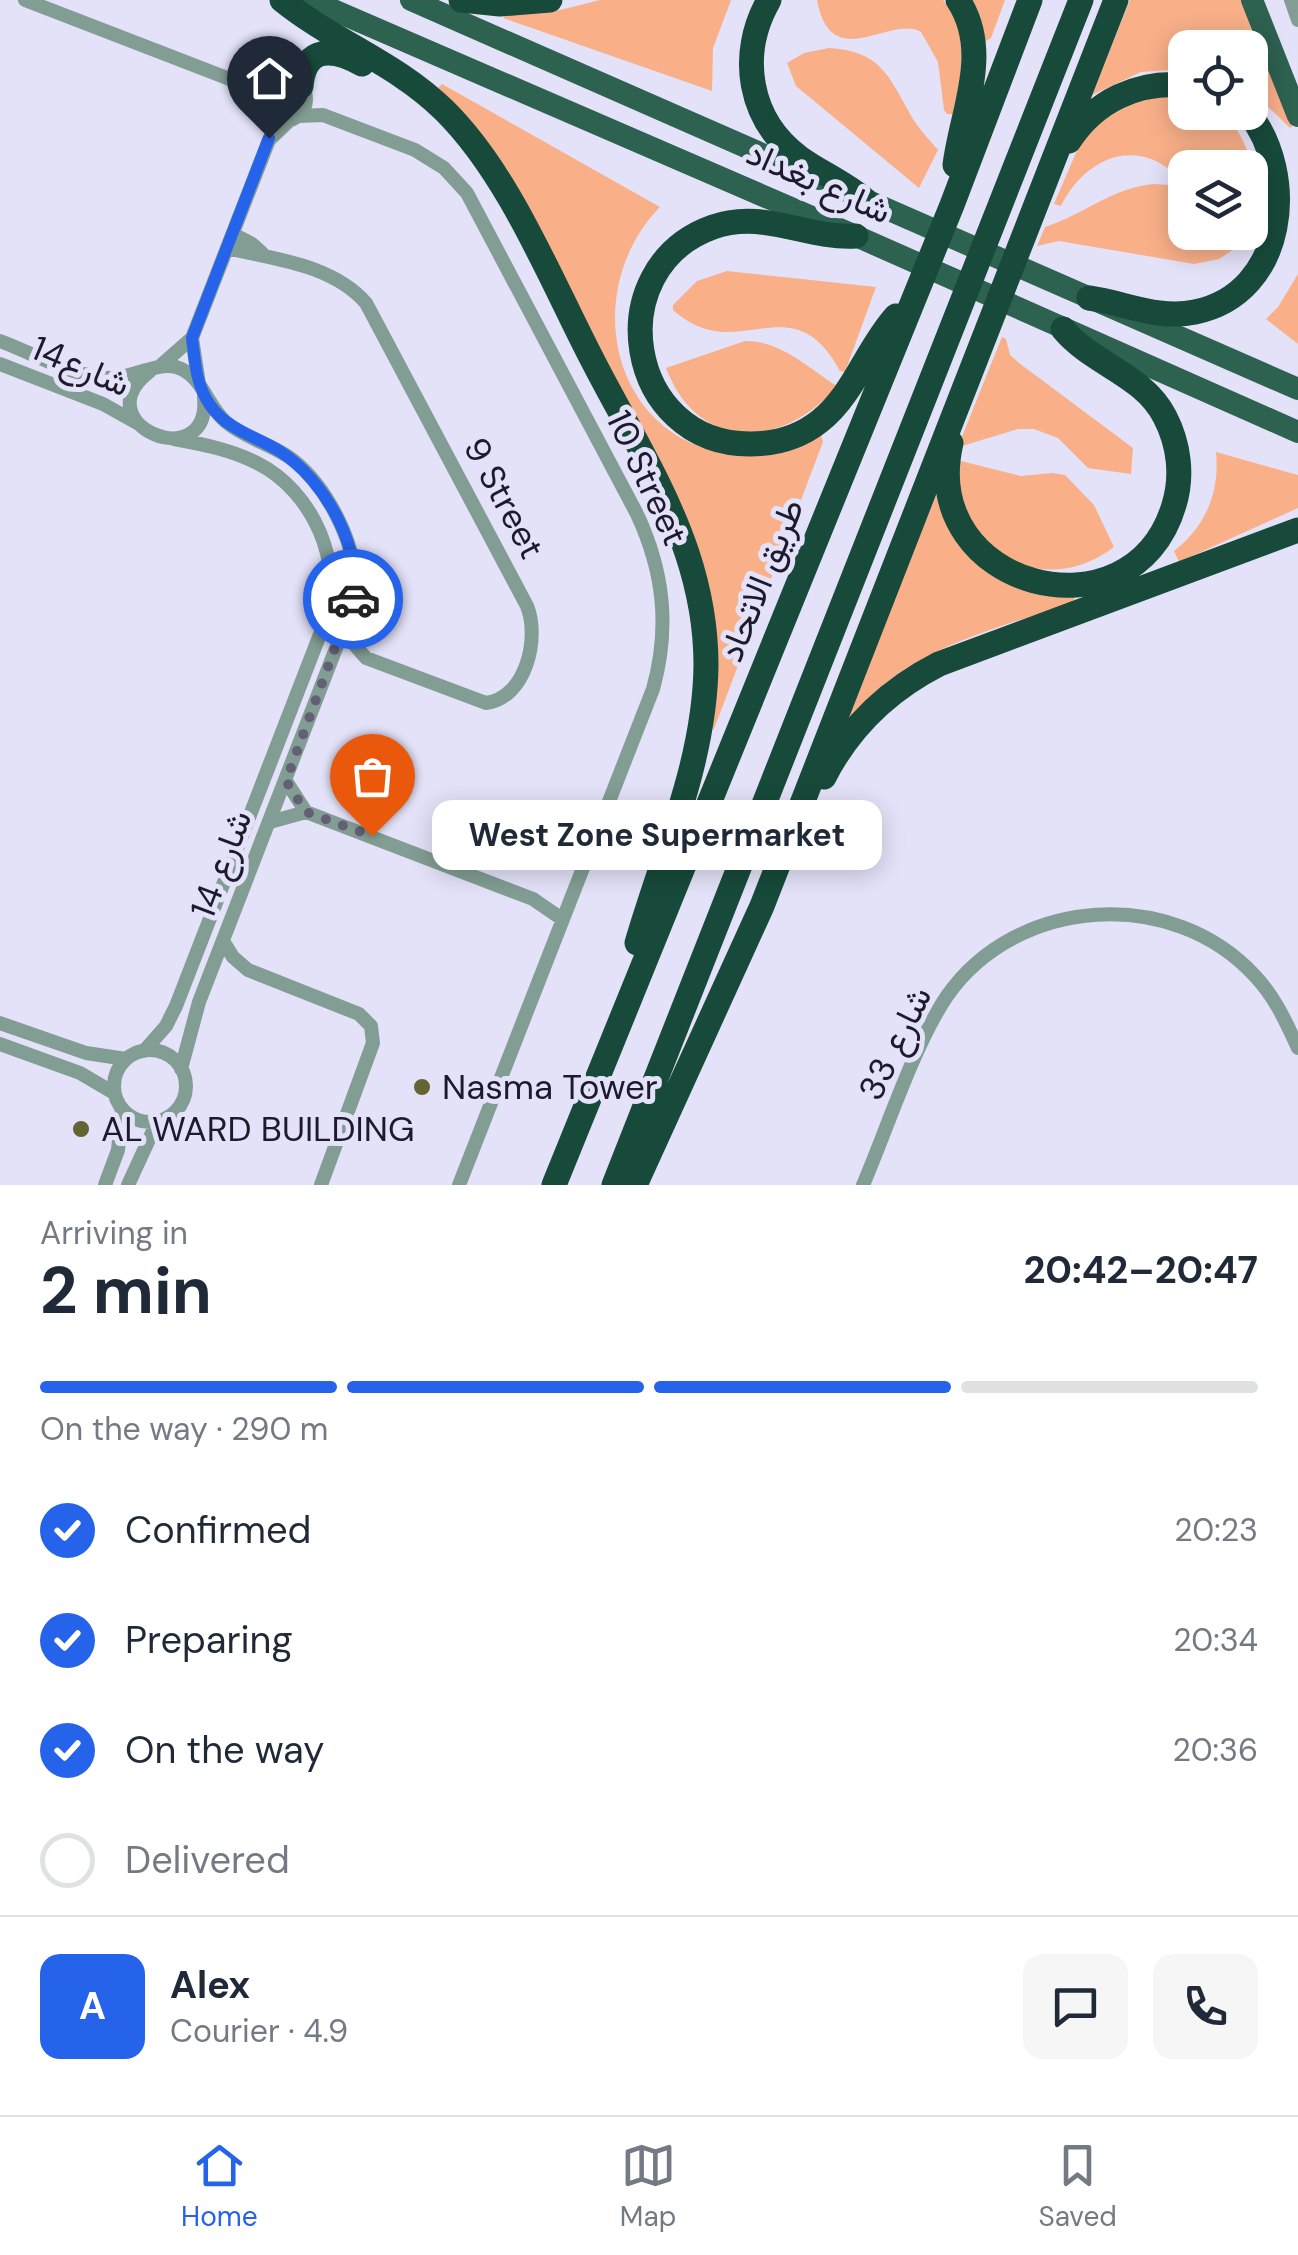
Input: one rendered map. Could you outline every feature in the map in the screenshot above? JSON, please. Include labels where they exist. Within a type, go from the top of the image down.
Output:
[{"type":"highway","points":[[282,0],[393,68],[446,111],[492,167],[676,524],[694,579],[704,636],[705,689],[698,740],[638,939],[623,1019]]},
{"type":"highway","points":[[461,0],[500,4],[550,0]]},
{"type":"highway","points":[[769,0],[756,28],[750,60],[760,107],[788,147],[876,205]]},
{"type":"highway","points":[[952,205],[975,58],[970,25],[958,0]]},
{"type":"highway","name":"طريق الاتحاد","points":[[554,1185],[952,205],[1030,0]]},
{"type":"highway","points":[[614,1185],[1082,0]]},
{"type":"highway","points":[[635,1185],[723,997],[788,843],[925,482],[974,368],[1116,0]]},
{"type":"highway","points":[[304,91],[308,62],[318,54],[343,54],[368,68],[446,130],[526,230]]},
{"type":"highway","points":[[1038,198],[1076,131],[1094,112],[1129,91],[1168,85]]},
{"type":"highway","points":[[1089,298],[1163,314],[1197,312],[1233,296],[1264,268],[1283,228],[1287,194],[1281,161],[1262,130]]},
{"type":"highway","points":[[865,240],[749,220],[702,231],[676,248],[652,280],[639,326],[643,361],[663,402],[684,423],[709,438],[742,444],[791,438],[831,411],[876,340],[910,302]]},
{"type":"highway","points":[[974,368],[948,462],[950,498],[965,533],[990,561],[1034,582],[1087,584],[1115,575],[1139,559],[1166,526],[1178,488],[1176,448],[1165,416],[1146,391],[1091,356],[1057,326]]},
{"type":"highway","points":[[788,843],[852,732],[890,694],[922,672],[1298,530]]},
{"type":"main road","name":"شارع بغداد","points":[[310,0],[1298,432]]},
{"type":"main road","name":"شارع بغداد","points":[[410,0],[1298,389]]},
{"type":"main road","points":[[1252,0],[1298,116]]},
{"type":"street","points":[[25,0],[240,83],[276,120],[322,115]]},
{"type":"street","points":[[1291,0],[1298,20]]},
{"type":"street","points":[[240,83],[292,79],[322,115]]},
{"type":"street","points":[[192,338],[203,414],[192,430],[174,439],[154,436],[133,415],[135,386],[192,338],[269,138],[263,93],[274,80]]},
{"type":"street","points":[[269,138],[304,107],[304,91]]},
{"type":"street","name":"10 Street","points":[[322,115],[415,150],[444,168],[466,194],[637,514],[657,565],[664,618],[658,672],[459,1185]]},
{"type":"street","name":"9 Street","points":[[230,241],[339,280],[366,303],[531,616],[531,649],[514,689],[491,703],[473,700],[366,658]]},
{"type":"street","points":[[0,341],[100,378],[168,366],[186,371],[201,389]]},
{"type":"street","name":"شارع14","points":[[0,364],[102,404],[138,424]]},
{"type":"street","name":"شارع 14","points":[[182,1069],[188,1033],[330,666],[354,588],[349,548],[328,504],[305,471],[234,429],[201,389]]},
{"type":"street","name":"شارع 14","points":[[144,1051],[166,1026],[176,1006],[324,624],[333,588],[331,564],[317,528],[302,502],[281,478],[241,456],[174,439]]},
{"type":"street","points":[[330,666],[366,658],[345,625]]},
{"type":"street","points":[[286,781],[306,812],[534,899],[568,903]]},
{"type":"street","points":[[270,822],[306,812]]},
{"type":"street","points":[[534,899],[562,919]]},
{"type":"street","name":"شارع 33","points":[[863,1185],[927,1034],[948,996],[989,954],[1053,920],[1096,913],[1140,914],[1182,926],[1221,946],[1264,986],[1281,1010],[1298,1048]]},
{"type":"street","points":[[223,941],[248,970],[359,1014],[371,1026],[372,1042],[321,1185]]},
{"type":"street","points":[[209,975],[248,970]]},
{"type":"street","points":[[0,1024],[86,1053],[126,1059]]},
{"type":"street","points":[[0,1044],[80,1073],[114,1093]]},
{"type":"street","points":[[144,1051],[169,1056],[182,1069],[186,1090],[183,1102],[168,1118],[157,1122],[138,1121],[122,1110],[114,1093],[115,1074],[126,1059],[144,1051]]},
{"type":"street","points":[[105,1185],[118,1150],[122,1110]]},
{"type":"street","points":[[128,1185],[157,1122]]},
{"type":"shaded area","points":[[600,0],[731,0],[713,48],[712,91],[503,18],[508,13],[560,10]]},
{"type":"shaded area","points":[[817,0],[943,0],[952,13],[961,41],[961,69],[953,114],[944,110],[938,62],[921,32],[894,30],[848,39],[835,35],[824,22]]},
{"type":"shaded area","points":[[971,0],[1005,0],[991,38],[984,42]]},
{"type":"shaded area","points":[[1130,0],[1242,0],[1254,30],[1168,30],[1168,70],[1141,72],[1092,95]]},
{"type":"shaded area","points":[[829,48],[860,54],[880,67],[938,150],[919,188],[796,86],[787,63],[804,53]]},
{"type":"shaded area","points":[[1268,62],[1294,125],[1290,128],[1268,107]]},
{"type":"shaded area","points":[[442,84],[660,207],[635,240],[620,278],[615,317],[620,355],[634,390],[657,420],[689,442],[730,454],[764,451],[821,435],[823,442],[714,729],[710,728],[712,612],[458,110],[438,88]]},
{"type":"shaded area","points":[[1168,96],[1168,130],[1237,130],[1246,150],[1168,150],[1168,168],[1137,156],[1110,159],[1086,173],[1061,206],[1054,204],[1084,134],[1128,101]]},
{"type":"shaded area","points":[[1168,185],[1168,250],[1232,250],[1219,259],[1194,264],[1059,241],[1037,246],[1045,227],[1138,187]]},
{"type":"shaded area","points":[[727,271],[876,287],[845,372],[803,331],[783,327],[720,332],[697,326],[673,310],[673,305],[697,281]]},
{"type":"shaded area","points":[[1298,274],[1298,344],[1266,319]]},
{"type":"shaded area","points":[[1002,337],[1010,355],[1019,363],[1133,448],[1131,474],[1088,468],[1058,438],[1034,429],[1018,429],[959,444]]},
{"type":"shaded area","points":[[745,341],[782,350],[837,386],[816,407],[792,422],[744,432],[720,428],[699,416],[680,396],[666,368]]},
{"type":"shaded area","points":[[1216,452],[1298,475],[1298,508],[1179,562],[1174,551],[1195,531],[1213,494]]},
{"type":"shaded area","points":[[957,460],[1021,476],[1065,475],[1094,505],[1114,547],[1093,560],[1050,570],[1008,559],[975,530],[964,508]]},
{"type":"shaded area","points":[[938,491],[996,576],[1025,589],[1074,596],[1075,602],[984,632],[925,657],[874,693],[852,717],[847,715]]},
{"type":"way so far","points":[[353,599],[286,781],[306,812],[372,836]]},
{"type":"place","name":"West Zone Supermarket","points":[[372,836]]},
{"type":"place","name":"Nasma Tower","points":[[422,1087]]},
{"type":"place","name":"AL WARD BUILDING","points":[[81,1129]]},
{"type":"route","points":[[269,138],[192,338],[196,369],[203,394],[222,419],[292,460],[317,486],[349,548],[354,568],[353,599]]}]
